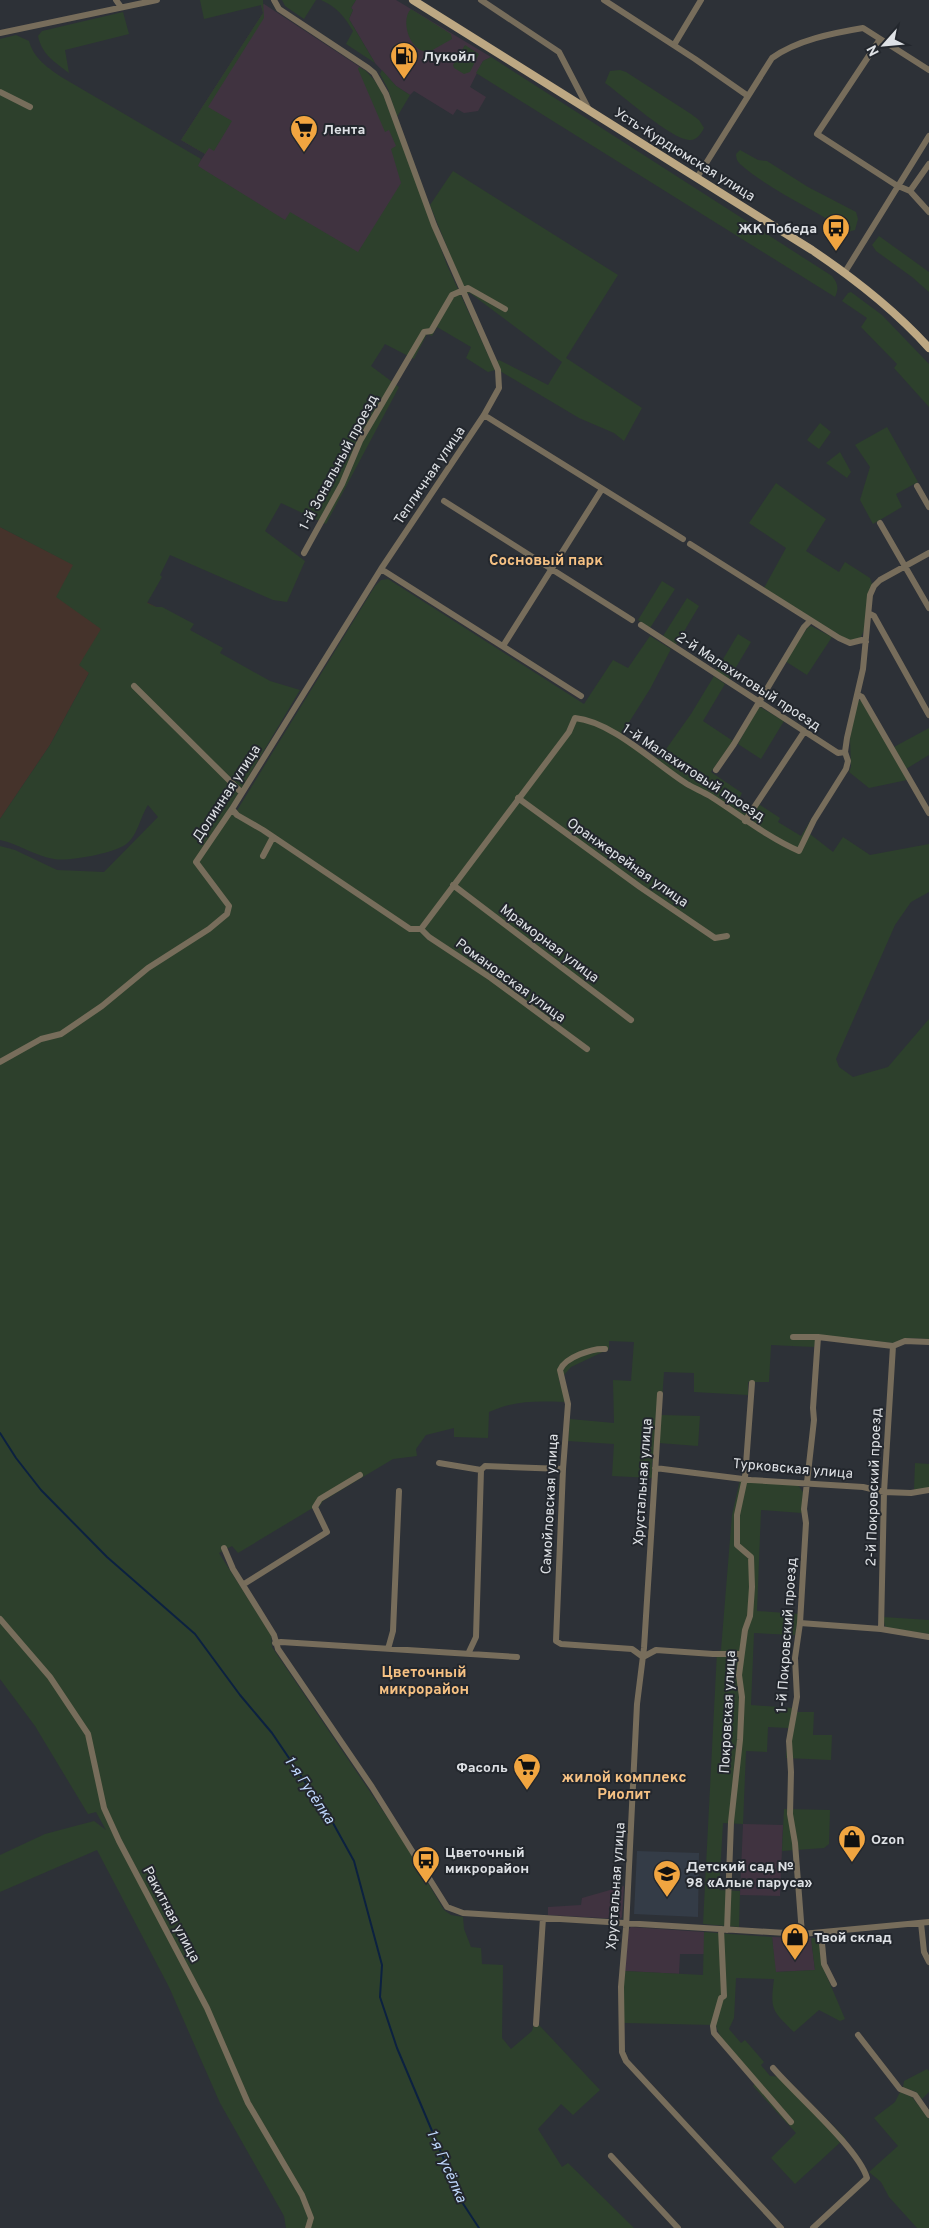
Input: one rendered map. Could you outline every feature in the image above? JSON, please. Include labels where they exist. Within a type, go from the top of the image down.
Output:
[{"type":"main road","name":"Усть-Курдюмская улица","points":[[413,0],[698,176],[844,272],[889,307],[929,348]]},
{"type":"street","points":[[116,0],[122,7]]},
{"type":"street","points":[[0,33],[157,0]]},
{"type":"street","points":[[274,0],[280,9],[374,73],[386,94],[434,225],[462,290],[468,288],[505,309]]},
{"type":"street","points":[[481,0],[559,52],[588,108]]},
{"type":"street","points":[[606,0],[748,96]]},
{"type":"street","points":[[674,45],[701,0]]},
{"type":"street","points":[[698,176],[772,58],[790,47],[843,31],[863,28],[929,70]]},
{"type":"street","points":[[880,39],[817,134],[896,185],[910,191],[929,212]]},
{"type":"street","points":[[0,92],[30,107]]},
{"type":"street","points":[[844,272],[896,185],[929,136]]},
{"type":"street","points":[[910,191],[929,164]]},
{"type":"street","name":"Тепличная улица","points":[[374,580],[484,416],[496,394],[500,380],[498,370],[462,290]]},
{"type":"street","name":"1-й Зональный проезд","points":[[304,553],[342,484],[360,441],[424,332],[431,330],[452,295],[462,290]]},
{"type":"street","points":[[484,416],[683,539]]},
{"type":"street","points":[[917,486],[929,508]]},
{"type":"street","points":[[503,646],[602,489]]},
{"type":"street","points":[[444,501],[632,620]]},
{"type":"street","points":[[880,523],[891,545],[906,565],[929,608]]},
{"type":"street","points":[[690,544],[810,621],[850,643],[862,640],[866,642]]},
{"type":"street","points":[[846,752],[858,695],[870,614],[870,595],[874,586],[880,580],[929,554]]},
{"type":"street","points":[[381,569],[581,696]]},
{"type":"street","name":"Долинная улица","points":[[0,1062],[41,1039],[61,1034],[102,1006],[148,968],[209,929],[227,914],[228,906],[196,862],[232,809],[374,580]]},
{"type":"street","points":[[870,614],[874,616],[929,715]]},
{"type":"street","points":[[716,770],[804,627],[810,621]]},
{"type":"street","name":"2-й Малахитовый проезд","points":[[641,625],[804,732],[838,752],[846,752]]},
{"type":"street","points":[[134,686],[241,792]]},
{"type":"street","points":[[858,695],[862,698],[929,813]]},
{"type":"street","name":"1-й Малахитовый проезд","points":[[518,798],[569,732],[575,718],[590,720],[638,748],[687,784],[709,796],[745,821],[798,851],[814,820],[846,769],[848,761],[846,752]]},
{"type":"street","points":[[745,821],[804,732]]},
{"type":"street","points":[[421,929],[518,798]]},
{"type":"street","name":"Оранжерейная улица","points":[[518,798],[640,887],[715,938],[727,936]]},
{"type":"street","name":"Романовская улица","points":[[232,809],[237,815],[410,928],[421,929],[429,937],[491,978],[587,1049]]},
{"type":"street","points":[[263,856],[273,837]]},
{"type":"street","name":"Мраморная улица","points":[[454,885],[631,1020]]},
{"type":"street","points":[[794,1337],[818,1337],[893,1346],[905,1341],[929,1342]]},
{"type":"street","name":"1-й Покровский проезд","points":[[802,1934],[796,1843],[790,1814],[791,1772],[789,1740],[797,1697],[796,1658],[800,1624],[806,1483],[814,1420],[813,1408],[818,1337]]},
{"type":"street","name":"2-й Покровский проезд","points":[[881,1629],[884,1492],[893,1346]]},
{"type":"street","name":"Самойловская улица","points":[[605,1349],[598,1348],[566,1362],[560,1370],[568,1404],[555,1635],[556,1641],[561,1644],[632,1649],[643,1656]]},
{"type":"street","name":"Покровская улица","points":[[752,1384],[745,1478],[737,1515],[737,1545],[751,1557],[752,1587],[750,1616],[741,1654],[739,1675],[742,1697],[740,1740],[731,1822],[724,1930],[724,1996],[721,1998],[713,2026],[714,2033],[791,2122]]},
{"type":"street","name":"Хрустальная улица","points":[[660,1394],[643,1656],[637,1713],[621,1987],[620,2038],[624,2058],[781,2228]]},
{"type":"street","points":[[440,1463],[482,1470]]},
{"type":"street","points":[[468,1654],[476,1637],[482,1470],[485,1466],[563,1469]]},
{"type":"street","name":"Турковская улица","points":[[655,1468],[745,1478],[863,1486],[884,1492],[911,1493],[929,1490]]},
{"type":"street","points":[[244,1584],[326,1532],[315,1507],[320,1499],[360,1475]]},
{"type":"street","points":[[388,1649],[393,1630],[399,1491]]},
{"type":"street","points":[[224,1548],[233,1569],[244,1584],[274,1636],[275,1643],[372,1787],[447,1907],[463,1914],[802,1934],[929,1922]]},
{"type":"street","name":"Ракитная улица","points":[[0,1620],[50,1677],[88,1734],[104,1808],[119,1842],[207,2008],[248,2103],[302,2194],[311,2218],[308,2228]]},
{"type":"street","points":[[800,1624],[881,1629],[929,1637]]},
{"type":"street","points":[[275,1643],[517,1657]]},
{"type":"street","points":[[643,1656],[656,1650],[741,1654]]},
{"type":"street","points":[[536,2024],[543,1918]]},
{"type":"street","points":[[921,1923],[924,1952],[929,1962]]},
{"type":"street","points":[[822,1933],[824,1964],[834,1984]]},
{"type":"street","points":[[858,2035],[900,2089],[914,2095],[929,2115]]},
{"type":"street","points":[[773,2068],[846,2145],[865,2171],[867,2178],[813,2228]]},
{"type":"street","points":[[611,2156],[678,2228]]},
{"type":"shaded area","points":[[356,0],[396,0],[491,57],[483,61],[470,87],[486,97],[478,111],[464,113],[457,109],[453,115],[414,91],[410,95],[396,86],[375,63],[349,19],[353,10],[351,8]]},
{"type":"shaded area","points":[[264,4],[366,71],[383,94],[409,165],[411,187],[363,270],[197,166],[205,154],[181,140],[263,13],[261,5]]},
{"type":"shaded area","points":[[0,527],[156,607],[162,607],[89,673],[50,745],[0,819]]},
{"type":"shaded area","points":[[743,1824],[783,1825],[780,1896],[740,1895]]},
{"type":"shaded area","name":"Детский сад № 98 «Алые паруса»","points":[[637,1851],[699,1853],[698,1917],[634,1914]]},
{"type":"shaded area","points":[[624,1886],[622,1917],[620,1919],[548,1915],[548,1907],[581,1905],[582,1898]]},
{"type":"shaded area","points":[[631,1927],[704,1932],[704,1954],[680,1954],[679,1974],[625,1971],[628,1930]]},
{"type":"shaded area","points":[[772,1937],[811,1938],[815,1970],[775,1972]]},
{"type":"green space","points":[[200,0],[263,0],[264,18],[208,107],[232,121],[214,151],[209,148],[205,154],[181,140],[263,13],[261,5],[204,19]]},
{"type":"green space","points":[[282,0],[316,0],[304,19],[285,6]]},
{"type":"green space","points":[[321,0],[356,0],[351,8],[353,10],[349,19],[375,63],[346,44],[353,31],[340,12]]},
{"type":"green space","points":[[411,9],[451,34],[452,39],[429,52],[422,51],[416,47],[408,35],[406,20]]},
{"type":"green space","points":[[123,12],[129,34],[65,50],[69,73],[50,58],[40,43],[38,36],[42,31]]},
{"type":"green space","points":[[16,35],[29,41],[34,53],[52,71],[201,159],[198,166],[285,220],[290,212],[358,252],[401,183],[391,149],[396,146],[389,130],[385,132],[358,69],[359,67],[366,71],[383,94],[447,265],[495,370],[488,372],[466,358],[471,347],[437,327],[432,336],[427,334],[414,359],[385,344],[371,366],[399,387],[326,524],[281,503],[265,531],[305,561],[287,602],[273,600],[170,555],[160,575],[162,577],[147,603],[156,607],[162,607],[194,624],[190,630],[223,648],[220,653],[270,681],[300,690],[228,811],[236,812],[375,586],[381,580],[388,579],[584,704],[613,660],[628,668],[650,636],[671,649],[650,689],[621,735],[659,759],[691,714],[714,676],[725,684],[703,721],[733,741],[711,772],[742,793],[739,799],[753,807],[760,805],[780,818],[778,822],[801,836],[812,818],[810,834],[833,852],[843,837],[870,855],[929,844],[929,892],[911,902],[895,925],[836,1059],[839,1067],[853,1077],[888,1067],[929,1019],[929,1339],[905,1338],[893,1343],[817,1335],[814,1347],[771,1345],[769,1382],[748,1382],[748,1395],[694,1392],[694,1373],[664,1372],[661,1415],[700,1416],[698,1446],[659,1443],[652,1463],[652,1478],[612,1476],[614,1444],[568,1441],[570,1419],[614,1423],[613,1380],[631,1381],[634,1342],[609,1341],[609,1349],[571,1367],[559,1381],[565,1402],[526,1402],[508,1405],[489,1412],[488,1438],[454,1437],[454,1428],[426,1435],[416,1449],[417,1456],[393,1459],[323,1501],[319,1507],[311,1509],[238,1553],[232,1546],[219,1553],[271,1635],[272,1647],[400,1836],[444,1910],[451,1915],[463,1917],[464,1929],[471,1947],[481,1948],[482,1964],[503,1965],[502,2038],[511,2049],[532,2031],[534,2024],[539,2025],[600,2090],[573,2115],[561,2104],[538,2129],[562,2167],[568,2163],[634,2228],[286,2228],[284,2216],[220,2103],[169,1987],[97,1850],[0,1892],[0,1855],[45,1834],[94,1821],[106,1830],[96,1812],[88,1814],[35,1726],[0,1679],[0,846],[15,850],[57,870],[104,872],[158,817],[148,805],[136,832],[125,845],[101,854],[79,858],[54,859],[0,840],[0,819],[50,745],[89,673],[79,665],[101,629],[56,597],[73,565],[0,527],[0,39]]},
{"type":"green space","points":[[465,45],[479,54],[470,72],[464,74],[454,68],[453,65]]},
{"type":"green space","points":[[491,57],[832,276],[837,286],[835,297],[476,73],[483,61]]},
{"type":"green space","points":[[382,70],[396,86],[410,95],[397,117],[388,89],[380,74]]},
{"type":"green space","points":[[620,70],[626,72],[699,120],[704,128],[700,135],[689,140],[681,138],[647,116],[605,83],[610,71]]},
{"type":"green space","points":[[740,150],[758,160],[767,161],[808,187],[856,212],[858,219],[855,230],[848,232],[752,174],[737,159],[736,154]]},
{"type":"green space","points":[[453,171],[618,275],[566,358],[642,408],[624,441],[614,433],[579,418],[500,371],[496,361],[499,360],[548,385],[562,362],[470,293],[466,294],[430,205]]},
{"type":"green space","points":[[879,236],[929,272],[929,292],[876,251],[872,245]]},
{"type":"green space","points":[[851,292],[882,315],[929,364],[929,407],[894,368],[897,364],[861,327],[867,318],[842,301]]},
{"type":"green space","points":[[820,423],[831,432],[819,449],[807,440]]},
{"type":"green space","points":[[887,427],[918,482],[896,494],[902,507],[873,524],[860,500],[870,467],[855,445]]},
{"type":"green space","points":[[840,452],[851,472],[847,478],[826,463]]},
{"type":"green space","points":[[776,483],[826,519],[806,551],[839,572],[845,562],[870,578],[872,584],[864,630],[861,637],[851,641],[841,636],[764,588],[786,548],[749,523]]},
{"type":"green space","points":[[662,581],[675,589],[650,628],[638,620]]},
{"type":"green space","points":[[687,598],[699,606],[676,645],[663,636]]},
{"type":"green space","points":[[811,626],[832,637],[807,675],[785,661],[808,627]]},
{"type":"green space","points":[[738,634],[751,642],[729,679],[716,671]]},
{"type":"green space","points":[[861,700],[907,780],[869,788],[849,772],[851,767],[850,738],[857,701]]},
{"type":"green space","points":[[760,707],[784,721],[761,759],[738,744],[757,709]]},
{"type":"green space","points":[[929,728],[929,755],[906,769],[894,747]]},
{"type":"green space","points":[[915,1463],[929,1464],[929,1488],[914,1490]]},
{"type":"green space","points":[[740,1480],[798,1485],[803,1492],[802,1513],[761,1510],[757,1611],[799,1614],[795,1635],[754,1633],[751,1705],[792,1708],[797,1712],[814,1712],[813,1735],[832,1735],[831,1760],[786,1758],[788,1728],[768,1727],[767,1752],[746,1751],[743,1824],[723,1823],[719,1890],[740,1891],[739,1927],[703,1924],[717,1652],[721,1650],[732,1515]]},
{"type":"green space","points":[[883,1617],[929,1620],[929,1634],[888,1628],[885,1626]]},
{"type":"green space","points":[[784,1809],[830,1810],[829,1844],[824,1848],[782,1851]]},
{"type":"green space","points":[[704,1932],[772,1937],[776,1972],[815,1970],[811,1938],[819,1938],[822,1965],[845,2019],[840,2021],[819,2010],[794,2032],[774,2009],[772,1997],[774,1979],[736,1978],[734,2018],[729,2029],[741,2043],[745,2040],[764,2062],[761,2065],[770,2076],[785,2077],[845,2138],[795,2184],[771,2158],[796,2133],[753,2086],[758,2080],[727,2046],[716,2025],[624,2023],[623,1987],[625,1971],[703,1975]]},
{"type":"green space","points":[[927,2069],[929,2071],[929,2092],[922,2099],[916,2092],[903,2087],[904,2081]]},
{"type":"green space","points":[[900,2092],[912,2097],[929,2119],[929,2228],[917,2228],[889,2197],[881,2182],[869,2172],[898,2146],[874,2118],[895,2102]]},
{"type":"waterway","name":"1-я Гусёлка","points":[[0,1433],[16,1458],[41,1490],[107,1557],[195,1634],[240,1695],[272,1733],[333,1823],[354,1861],[382,1965],[380,1997],[397,2048],[462,2202],[479,2228]]},
{"type":"place","name":"Лукойл","points":[[404,80]]},
{"type":"place","name":"Лента","points":[[304,153]]},
{"type":"place","name":"ЖК Победа","points":[[836,252]]},
{"type":"place","name":"Фасоль","points":[[527,1791]]},
{"type":"place","name":"Ozon","points":[[852,1863]]},
{"type":"place","name":"Цветочный микрорайон","points":[[426,1884]]},
{"type":"place","name":"Детский сад № 98 «Алые паруса»","points":[[667,1898]]},
{"type":"place","name":"Твой склад","points":[[795,1961]]},
{"type":"district","name":"Сосновый парк","points":[[546,560]]},
{"type":"district","name":"Цветочный микрорайон","points":[[424,1680]]},
{"type":"district","name":"жилой комплекс Риолит","points":[[624,1786]]}]
